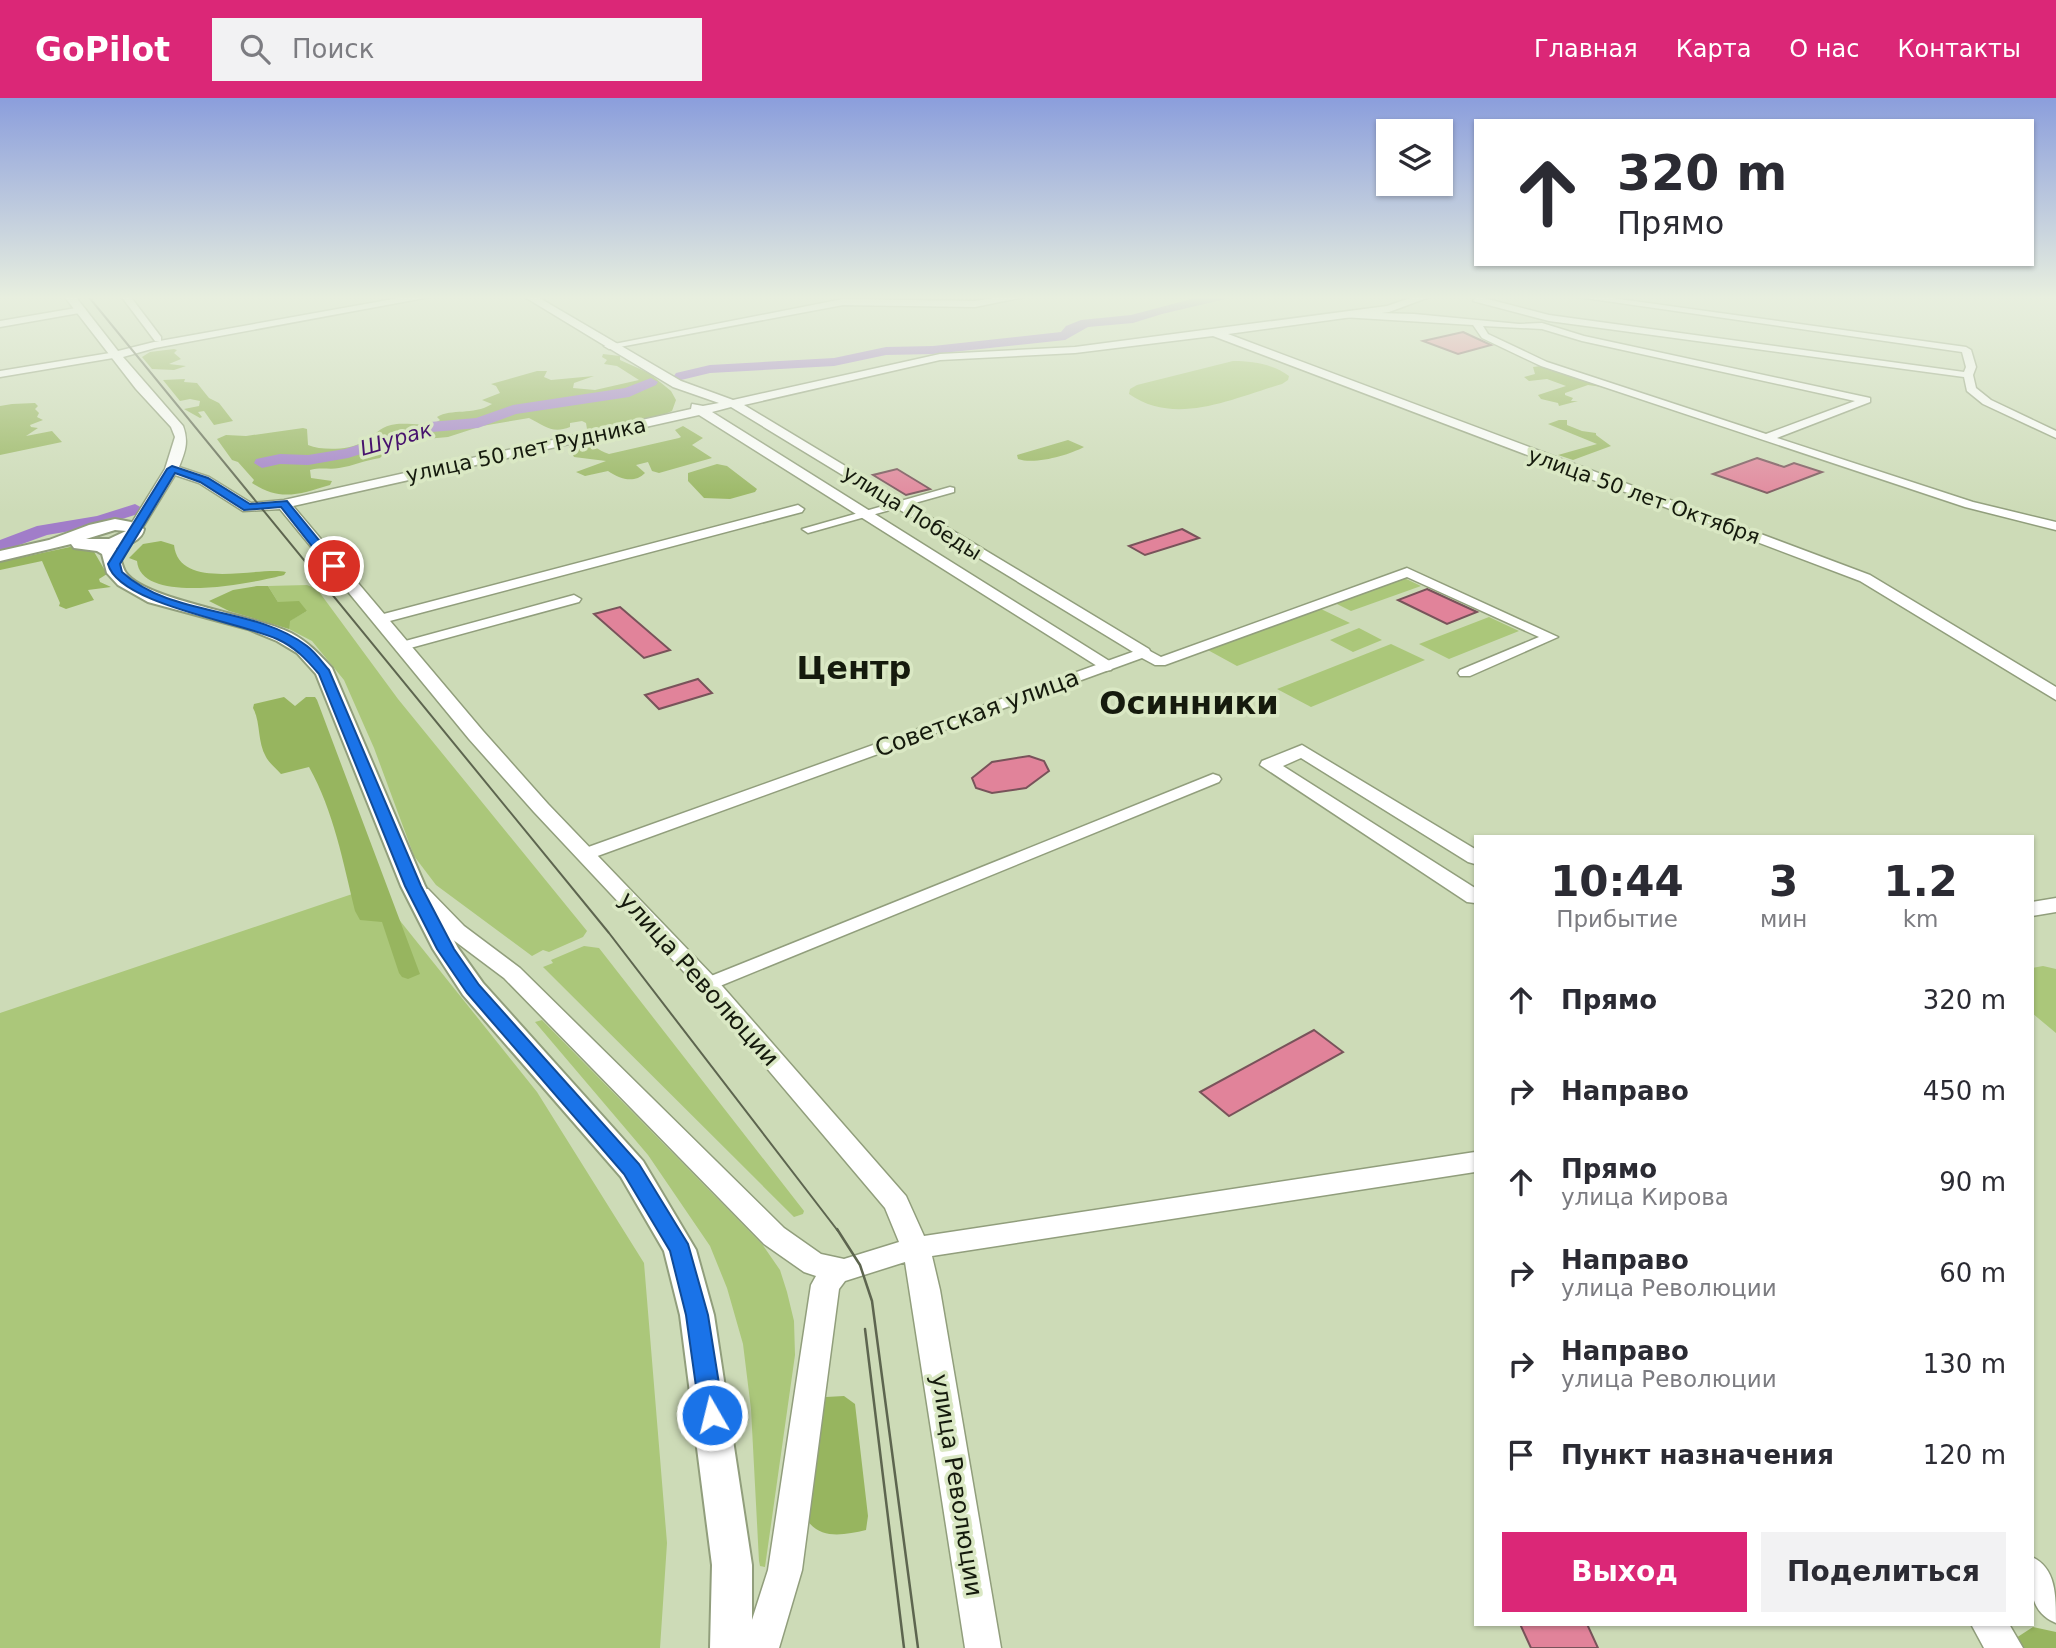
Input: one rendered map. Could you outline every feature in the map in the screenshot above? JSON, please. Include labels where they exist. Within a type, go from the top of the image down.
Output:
[{"type":"main road","points":[[0,556],[80,539],[108,525],[126,525],[132,533]]},
{"type":"main road","points":[[102,546],[132,533]]},
{"type":"main road","points":[[114,564],[132,533]]},
{"type":"main road","points":[[80,539],[102,546],[110,552],[116,573],[124,581],[155,598],[255,625],[284,637],[304,649],[325,673],[413,886],[446,949],[473,989],[632,1169],[680,1250],[697,1315],[732,1565],[731,1648]]},
{"type":"street","points":[[128,368],[177,426],[180,447],[172,469],[132,533]]},
{"type":"street","name":"улица Победы","points":[[649,368],[677,384],[734,404],[1143,653]]},
{"type":"street","name":"улица 50 лет Рудника","points":[[284,504],[889,368]]},
{"type":"street","name":"улица 50 лет Октября","points":[[1309,368],[1865,578],[2056,695]]},
{"type":"street","points":[[1557,368],[1969,505],[2056,526]]},
{"type":"street","points":[[1721,368],[1866,400],[1769,437]]},
{"type":"street","points":[[1920,368],[1968,375]]},
{"type":"street","points":[[1971,368],[1968,375],[1971,389],[1987,401],[2056,435]]},
{"type":"street","name":"улица Победы","points":[[677,384],[700,412],[1105,666]]},
{"type":"street","points":[[172,469],[204,480],[248,508],[284,504]]},
{"type":"street","points":[[808,529],[950,490]]},
{"type":"street","points":[[108,525],[132,517],[152,504]]},
{"type":"street","name":"улица Революции","points":[[284,504],[476,735],[708,984],[896,1203],[916,1248],[926,1290],[983,1648]]},
{"type":"street","points":[[381,619],[798,509]]},
{"type":"street","name":"Советская улица","points":[[586,854],[1105,666],[1143,653],[1160,662],[1407,572],[1551,637],[1465,673]]},
{"type":"street","points":[[403,646],[574,599]]},
{"type":"street","points":[[1474,857],[1302,751],[1269,765],[1474,896]]},
{"type":"street","points":[[708,984],[1213,779]]},
{"type":"street","points":[[413,886],[456,931],[512,973],[774,1236],[814,1264],[844,1270]]},
{"type":"street","points":[[2034,909],[2056,905]]},
{"type":"street","points":[[761,1648],[785,1570],[825,1285],[835,1273],[916,1248],[1474,1162]]},
{"type":"street","points":[[2034,1576],[2056,1606]]},
{"type":"street","points":[[1989,1626],[2005,1648]]},
{"type":"green space","points":[[621,368],[639,368],[649,373],[671,391],[676,400],[672,411],[656,418],[595,429],[587,429],[586,423],[582,421],[570,423],[570,427],[564,429],[553,429],[529,418],[482,426],[448,437],[404,441],[389,448],[380,458],[339,468],[310,470],[311,478],[332,481],[330,485],[290,494],[272,493],[252,483],[254,480],[238,462],[232,460],[217,439],[226,435],[246,436],[303,428],[307,429],[308,445],[336,449],[357,445],[391,425],[435,423],[440,420],[437,417],[443,414],[485,408],[492,404],[482,400],[500,393],[496,386],[491,384],[537,371],[547,371],[544,377],[551,380],[594,376],[574,383],[573,388],[595,390],[639,380]]},
{"type":"green space","points":[[1204,368],[1274,368],[1289,376],[1282,384],[1205,407],[1185,409],[1147,404],[1129,394],[1130,389]]},
{"type":"green space","points":[[1533,368],[1548,368],[1602,387],[1588,385],[1565,393],[1573,398],[1571,401],[1578,401],[1559,406],[1558,403],[1541,399],[1538,395],[1566,386],[1547,379],[1529,381],[1524,377],[1535,374]]},
{"type":"green space","points":[[185,379],[184,382],[197,383],[209,398],[219,403],[233,421],[214,425],[204,411],[198,412],[202,417],[200,418],[184,409],[199,406],[200,401],[180,401],[163,380]]},
{"type":"green space","points":[[35,403],[38,406],[35,409],[39,413],[37,417],[43,420],[30,425],[38,428],[26,436],[52,431],[62,442],[0,455],[0,406]]},
{"type":"green space","points":[[1567,420],[1567,425],[1582,431],[1596,433],[1611,446],[1573,460],[1558,455],[1597,444],[1548,424]]},
{"type":"green space","points":[[683,426],[703,438],[692,445],[712,458],[659,473],[652,471],[648,462],[636,465],[645,473],[632,479],[622,478],[608,471],[585,476],[576,472],[606,461],[574,457],[569,447],[575,444],[590,445],[609,454],[679,438],[681,437],[675,430]]},
{"type":"green space","points":[[1068,440],[1084,447],[1052,458],[1033,461],[1018,459],[1017,455]]},
{"type":"green space","points":[[717,464],[727,466],[757,489],[755,492],[730,499],[704,498],[688,481],[688,473]]},
{"type":"green space","points":[[161,541],[174,545],[179,559],[190,568],[204,573],[286,572],[284,575],[227,586],[202,588],[158,584],[143,575],[137,561],[129,558],[143,544]]},
{"type":"green space","points":[[70,547],[93,550],[107,574],[99,579],[111,587],[88,590],[94,600],[66,609],[59,606],[42,561],[0,570],[0,562]]},
{"type":"green space","points":[[1400,576],[1421,586],[1351,611],[1331,601]]},
{"type":"green space","points":[[307,585],[317,589],[398,699],[587,931],[583,937],[549,952],[543,950],[532,956],[436,885],[414,856],[374,748],[344,680],[312,641],[289,629],[289,621],[307,611],[278,602],[268,586]]},
{"type":"green space","points":[[268,586],[278,602],[299,601],[307,611],[290,621],[289,629],[229,611],[209,601],[233,590]]},
{"type":"green space","points":[[1319,608],[1350,623],[1237,666],[1206,649]]},
{"type":"green space","points":[[1489,617],[1519,631],[1449,659],[1419,644]]},
{"type":"green space","points":[[1359,628],[1382,640],[1353,652],[1330,640]]},
{"type":"green space","points":[[1391,644],[1425,660],[1311,707],[1277,689]]},
{"type":"green space","points":[[284,697],[295,706],[306,697],[315,697],[317,700],[420,974],[408,979],[402,977],[382,922],[360,920],[355,911],[331,819],[309,767],[281,774],[266,757],[261,745],[254,704]]},
{"type":"green space","points":[[373,887],[537,1092],[644,1263],[667,1543],[660,1648],[0,1648],[0,1013]]},
{"type":"green space","points":[[584,946],[599,948],[804,1211],[803,1214],[794,1217],[543,967],[553,963],[551,960]]},
{"type":"green space","points":[[2043,966],[2056,969],[2056,1033],[2034,1015],[2034,968]]},
{"type":"green space","points":[[542,1020],[762,1244],[780,1270],[794,1321],[795,1355],[765,1567],[760,1566],[759,1561],[751,1409],[743,1344],[727,1288],[710,1246],[648,1155],[535,1022]]},
{"type":"green space","points":[[844,1396],[855,1404],[868,1516],[866,1530],[834,1534],[819,1531],[807,1520],[813,1413],[826,1397]]},
{"type":"green space","points":[[2033,1627],[2056,1632],[2056,1648],[2018,1648],[2016,1638]]},
{"type":"building","points":[[1757,458],[1784,467],[1794,463],[1822,472],[1767,493],[1713,474]]},
{"type":"building","points":[[897,469],[930,489],[906,495],[873,475]]},
{"type":"building","points":[[1182,529],[1199,538],[1145,555],[1129,546]]},
{"type":"building","points":[[1427,589],[1477,612],[1447,624],[1398,600]]},
{"type":"building","points":[[620,607],[670,650],[644,658],[594,614]]},
{"type":"building","points":[[698,679],[712,693],[659,709],[645,695]]},
{"type":"building","points":[[1029,756],[1044,761],[1049,771],[1026,788],[992,793],[976,788],[972,778],[992,762]]},
{"type":"building","points":[[1314,1030],[1343,1052],[1229,1116],[1200,1092]]},
{"type":"building","points":[[1521,1626],[1588,1626],[1598,1648],[1531,1648]]},
{"type":"waterway","name":"Шурак","points":[[681,376],[722,368]]},
{"type":"waterway","name":"Шурак","points":[[262,463],[280,459],[308,460],[348,453],[430,427],[478,423],[513,410],[629,392],[651,382]]},
{"type":"waterway","name":"Шурак","points":[[0,546],[43,530],[100,521],[135,509]]},
{"type":"tram line","points":[[147,368],[609,933],[838,1231]]},
{"type":"tram line","points":[[837,1229],[860,1265],[872,1301],[918,1648]]},
{"type":"tram line","points":[[865,1329],[904,1648]]},
{"type":"district","name":"Центр","points":[[854,668]]},
{"type":"district","name":"Осинники","points":[[1189,703]]},
{"type":"route","points":[[334,566],[284,504],[248,508],[204,480],[172,469],[114,564],[116,573],[124,581],[155,598],[255,625],[284,637],[304,649],[325,673],[413,886],[446,949],[473,989],[632,1169],[680,1250],[697,1315],[712,1415]]}]
